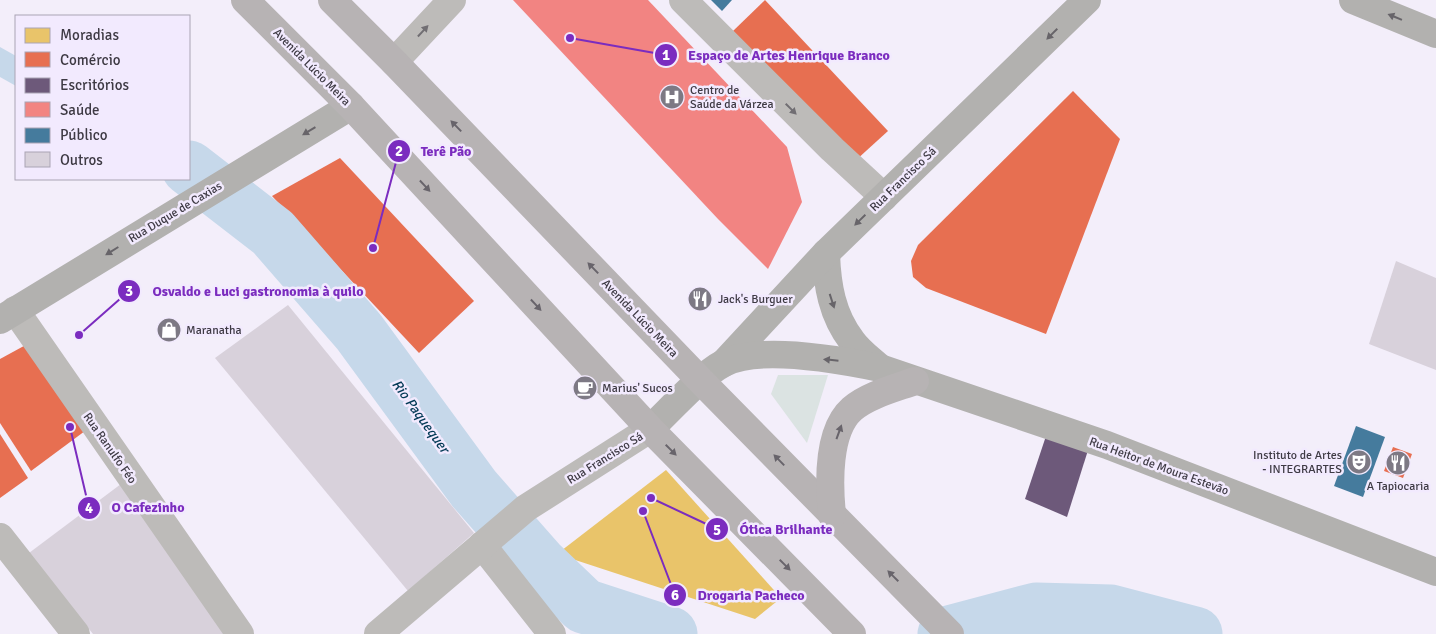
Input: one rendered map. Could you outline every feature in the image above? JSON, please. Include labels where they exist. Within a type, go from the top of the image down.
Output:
[{"type":"main road","name":"Avenida Lúcio Meira","points":[[246,0],[351,106],[650,429],[845,626]]},
{"type":"main road","name":"Avenida Lúcio Meira","points":[[332,0],[700,380],[950,634]]},
{"type":"main road","name":"Rua Francisco Sá","points":[[650,429],[700,380],[724,363],[826,253],[1087,0]]},
{"type":"main road","points":[[1353,0],[1436,34]]},
{"type":"main road","name":"Rua Duque de Caxias","points":[[8,315],[351,106]]},
{"type":"main road","points":[[826,253],[826,274],[831,299],[840,323],[852,342],[880,368]]},
{"type":"main road","points":[[724,363],[744,357],[768,355],[821,358],[880,368]]},
{"type":"main road","name":"Rua Heitor de Moura Estevão","points":[[880,368],[1107,445],[1436,572]]},
{"type":"main road","points":[[832,515],[830,493],[832,463],[840,426],[851,409],[890,390],[915,381]]},
{"type":"street","points":[[394,62],[452,0]]},
{"type":"street","points":[[683,0],[832,149],[884,197]]},
{"type":"street","name":"Rua Ranulfo Féo","points":[[8,315],[240,634]]},
{"type":"street","name":"Rua Francisco Sá","points":[[486,542],[526,508],[650,429]]},
{"type":"street","points":[[0,538],[76,634]]},
{"type":"street","points":[[378,634],[486,542],[552,634]]},
{"type":"shaded area","points":[[778,375],[828,375],[807,443],[771,394]]},
{"type":"water","points":[[0,47],[15,55],[15,85],[0,77]]},
{"type":"building: Moradias","points":[[666,470],[781,598],[755,619],[557,554]]},
{"type":"building: Comércio","points":[[765,0],[888,131],[855,161],[733,31]]},
{"type":"building: Comércio","points":[[1073,91],[1120,139],[1046,334],[926,288],[913,277],[911,261],[918,245]]},
{"type":"building: Comércio","points":[[340,158],[474,301],[419,353],[272,196]]},
{"type":"building: Comércio","points":[[33,341],[89,428],[31,471],[0,423],[0,359]]},
{"type":"building: Comércio","points":[[0,434],[28,478],[0,498]]},
{"type":"building: Comércio","name":"A Tapiocaria","points":[[1393,447],[1412,454],[1403,478],[1384,471]]},
{"type":"building: Escritórios","points":[[1047,433],[1089,447],[1067,517],[1025,499]]},
{"type":"building: Saúde","name":"Centro de Saúde da Várzea","points":[[513,0],[648,0],[787,147],[802,202],[768,269],[718,219]]},
{"type":"building: Público","points":[[711,0],[732,0],[722,11]]},
{"type":"building: Público","name":"Instituto de Artes - INTEGRARTES","points":[[1356,426],[1385,437],[1363,497],[1334,486]]},
{"type":"building: Outros","points":[[1396,261],[1436,278],[1436,370],[1369,344]]},
{"type":"building: Outros","points":[[288,305],[474,533],[408,591],[215,358]]},
{"type":"building: Outros","points":[[121,484],[232,634],[93,634],[29,553]]},
{"type":"waterway","name":"Rio Paquequer","points":[[190,169],[273,233],[359,332],[474,489],[540,564],[584,606],[670,634]]},
{"type":"waterway","name":"Rio Paquequer","points":[[945,634],[1036,610],[1111,612],[1195,634]]},
{"type":"place","name":"Espaço de Artes Henrique Branco","points":[[570,38]]},
{"type":"place","name":"Centro de Saúde da Várzea","points":[[672,97]]},
{"type":"place","name":"Terê Pão","points":[[373,248]]},
{"type":"place","name":"Jack's Burguer","points":[[700,299]]},
{"type":"place","name":"Maranatha","points":[[169,330]]},
{"type":"place","name":"Osvaldo e Luci gastronomia à quilo","points":[[79,335]]},
{"type":"place","name":"Marius' Sucos","points":[[585,388]]},
{"type":"place","name":"O Cafezinho","points":[[70,427]]},
{"type":"place","name":"Instituto de Artes - INTEGRARTES","points":[[1359,462]]},
{"type":"place","name":"A Tapiocaria","points":[[1398,463]]},
{"type":"place","name":"Ótica Brilhante","points":[[651,498]]},
{"type":"place","name":"Drogaria Pacheco","points":[[643,511]]}]
